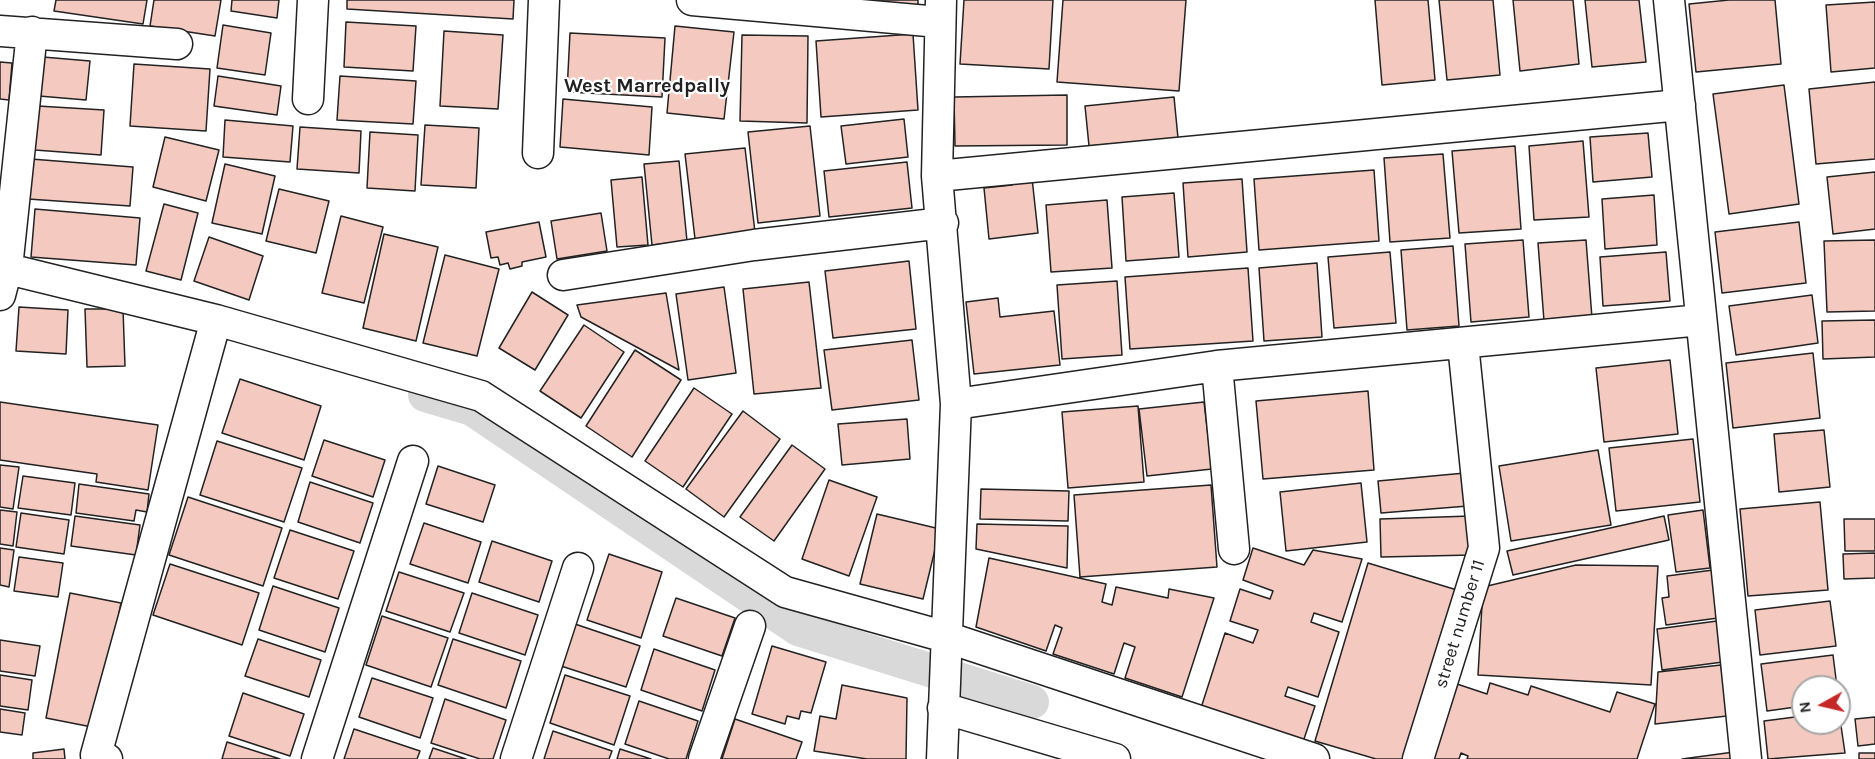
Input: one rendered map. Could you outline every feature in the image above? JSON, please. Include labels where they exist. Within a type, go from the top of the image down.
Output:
[{"type":"street","points":[[308,99],[313,0]]},
{"type":"street","points":[[538,153],[544,0]]},
{"type":"street","points":[[692,0],[940,11],[937,176],[943,223],[956,404],[942,759]]},
{"type":"street","points":[[1669,0],[1746,759]]},
{"type":"street","points":[[0,31],[177,44]]},
{"type":"street","points":[[42,33],[2,277],[213,333],[481,396],[785,592],[946,646],[1314,759]]},
{"type":"street","points":[[937,176],[1680,105]]},
{"type":"street","points":[[563,275],[754,245],[943,223]]},
{"type":"street","points":[[956,404],[1217,366],[1701,320]]},
{"type":"street","points":[[100,758],[213,333]]},
{"type":"street","name":"street number 11","points":[[1418,759],[1484,548],[1463,344]]},
{"type":"street","points":[[1217,366],[1234,549]]},
{"type":"street","points":[[317,759],[413,461]]},
{"type":"street","points":[[516,759],[578,568]]},
{"type":"street","points":[[704,759],[750,626]]},
{"type":"street","points":[[944,699],[1058,750],[1115,759]]},
{"type":"building","points":[[56,0],[147,0],[143,24],[54,11]]},
{"type":"building","points":[[154,0],[221,0],[215,36],[150,26]]},
{"type":"building","points":[[232,0],[279,0],[277,18],[231,11]]},
{"type":"building","points":[[347,0],[514,0],[513,19],[347,9]]},
{"type":"building","points":[[854,0],[918,0],[918,6]]},
{"type":"building","points":[[964,0],[1053,0],[1049,69],[960,64]]},
{"type":"building","points":[[1063,0],[1186,0],[1179,91],[1057,82]]},
{"type":"building","points":[[1375,0],[1428,0],[1435,80],[1382,85]]},
{"type":"building","points":[[1439,0],[1493,0],[1500,75],[1447,80]]},
{"type":"building","points":[[1513,0],[1573,0],[1579,64],[1520,71]]},
{"type":"building","points":[[1585,0],[1639,0],[1646,62],[1592,67]]},
{"type":"building","points":[[1729,0],[1775,0],[1781,64],[1696,72],[1689,4]]},
{"type":"building","points":[[1875,2],[1875,68],[1831,72],[1826,5]]},
{"type":"building","points":[[346,22],[416,26],[413,71],[344,67]]},
{"type":"building","points":[[223,25],[271,33],[265,75],[217,68]]},
{"type":"building","points":[[675,26],[734,32],[724,119],[667,113]]},
{"type":"building","points":[[444,31],[503,35],[498,109],[440,106]]},
{"type":"building","points":[[570,33],[665,38],[662,97],[567,92]]},
{"type":"building","points":[[913,34],[918,110],[821,117],[816,41]]},
{"type":"building","points":[[742,35],[808,36],[807,123],[740,121]]},
{"type":"building","points":[[43,57],[90,61],[86,100],[39,96]]},
{"type":"building","points":[[0,62],[12,63],[9,100],[0,99]]},
{"type":"building","points":[[134,64],[210,69],[206,131],[130,126]]},
{"type":"building","points":[[218,76],[281,86],[277,115],[214,106]]},
{"type":"building","points":[[340,76],[416,81],[413,124],[337,120]]},
{"type":"building","points":[[1875,82],[1875,159],[1816,164],[1809,89]]},
{"type":"building","points":[[1784,85],[1799,204],[1729,214],[1713,94]]},
{"type":"building","points":[[1067,95],[1067,145],[955,146],[954,97]]},
{"type":"building","points":[[1174,97],[1178,138],[1089,146],[1085,106]]},
{"type":"building","points":[[563,99],[652,107],[649,155],[560,147]]},
{"type":"building","points":[[38,106],[104,110],[101,155],[35,150]]},
{"type":"building","points":[[904,119],[908,157],[846,164],[841,126]]},
{"type":"building","points":[[225,120],[293,126],[290,162],[223,157]]},
{"type":"building","points":[[425,125],[479,128],[476,188],[421,185]]},
{"type":"building","points":[[810,126],[820,216],[758,223],[748,132]]},
{"type":"building","points":[[300,127],[361,131],[359,173],[297,169]]},
{"type":"building","points":[[370,132],[418,135],[415,191],[367,188]]},
{"type":"building","points":[[1648,133],[1652,177],[1593,182],[1590,137]]},
{"type":"building","points":[[165,137],[219,150],[206,201],[153,187]]},
{"type":"building","points":[[1583,141],[1589,217],[1534,220],[1529,146]]},
{"type":"building","points":[[1515,146],[1521,229],[1459,233],[1452,151]]},
{"type":"building","points":[[745,148],[755,232],[695,239],[685,154]]},
{"type":"building","points":[[1443,154],[1450,238],[1390,242],[1384,158]]},
{"type":"building","points":[[31,159],[133,167],[130,206],[28,199]]},
{"type":"building","points":[[679,161],[687,241],[652,245],[644,164]]},
{"type":"building","points":[[907,162],[912,208],[829,217],[824,171]]},
{"type":"building","points":[[225,164],[275,176],[262,234],[212,223]]},
{"type":"building","points":[[1374,170],[1379,241],[1259,250],[1254,179]]},
{"type":"building","points":[[1875,172],[1875,229],[1833,234],[1827,177]]},
{"type":"building","points":[[642,177],[648,245],[617,247],[611,180]]},
{"type":"building","points":[[1032,178],[1038,233],[989,239],[984,188],[1012,185],[1012,180]]},
{"type":"building","points":[[1242,179],[1247,252],[1188,257],[1183,183]]},
{"type":"building","points":[[279,189],[329,201],[316,253],[266,241]]},
{"type":"building","points":[[1174,193],[1179,257],[1126,261],[1122,197]]},
{"type":"building","points":[[1654,195],[1657,245],[1605,249],[1602,199]]},
{"type":"building","points":[[1107,200],[1112,268],[1051,272],[1046,205]]},
{"type":"building","points":[[164,204],[198,213],[181,280],[146,271]]},
{"type":"building","points":[[35,209],[140,218],[136,265],[31,257]]},
{"type":"building","points":[[601,213],[607,251],[557,259],[551,221]]},
{"type":"building","points":[[341,216],[383,227],[364,303],[322,293]]},
{"type":"building","points":[[539,222],[546,257],[522,262],[522,266],[510,269],[508,263],[500,265],[498,257],[491,258],[486,232]]},
{"type":"building","points":[[1799,222],[1806,283],[1722,293],[1715,232]]},
{"type":"building","points":[[384,234],[438,247],[416,341],[363,328]]},
{"type":"building","points":[[209,237],[263,256],[249,300],[194,281]]},
{"type":"building","points":[[1523,240],[1529,317],[1471,322],[1465,244]]},
{"type":"building","points":[[1586,240],[1592,318],[1544,321],[1538,243]]},
{"type":"building","points":[[1875,240],[1875,311],[1827,312],[1824,241]]},
{"type":"building","points":[[1453,246],[1459,326],[1407,330],[1401,250]]},
{"type":"building","points":[[1390,252],[1396,323],[1334,328],[1328,257]]},
{"type":"building","points":[[1666,252],[1670,301],[1603,306],[1600,257]]},
{"type":"building","points":[[445,255],[499,269],[477,356],[423,343]]},
{"type":"building","points":[[909,261],[916,329],[833,338],[825,271]]},
{"type":"building","points":[[1317,263],[1322,337],[1264,341],[1259,268]]},
{"type":"building","points":[[1248,268],[1253,341],[1130,349],[1125,277]]},
{"type":"building","points":[[1117,281],[1122,355],[1062,359],[1057,285]]},
{"type":"building","points":[[809,282],[821,388],[754,394],[743,289]]},
{"type":"building","points":[[724,287],[736,373],[688,380],[676,294]]},
{"type":"building","points":[[532,292],[568,315],[535,370],[499,348]]},
{"type":"building","points":[[666,293],[679,370],[581,317],[577,305]]},
{"type":"building","points":[[1812,295],[1818,343],[1736,355],[1729,306]]},
{"type":"building","points":[[998,298],[1000,317],[1054,311],[1060,365],[974,374],[966,302]]},
{"type":"building","points":[[19,307],[68,310],[66,354],[16,351]]},
{"type":"building","points":[[85,309],[123,309],[125,366],[87,367]]},
{"type":"building","points":[[1875,320],[1875,357],[1823,359],[1822,321]]},
{"type":"building","points":[[584,325],[624,352],[581,418],[540,391]]},
{"type":"building","points":[[912,340],[919,400],[832,410],[824,350]]},
{"type":"building","points":[[635,350],[681,380],[632,457],[586,426]]},
{"type":"building","points":[[1813,353],[1820,418],[1733,428],[1726,363]]},
{"type":"building","points":[[1670,360],[1678,434],[1604,442],[1596,368]]},
{"type":"building","points":[[240,379],[321,406],[304,460],[222,433]]},
{"type":"building","points":[[694,388],[732,414],[683,487],[645,461]]},
{"type":"building","points":[[1368,391],[1374,470],[1263,479],[1256,401]]},
{"type":"building","points":[[0,402],[158,425],[148,490],[96,482],[97,474],[0,460]]},
{"type":"building","points":[[1204,402],[1212,469],[1147,476],[1139,409]]},
{"type":"building","points":[[1138,406],[1144,482],[1068,488],[1062,412]]},
{"type":"building","points":[[743,411],[780,439],[724,517],[686,489]]},
{"type":"building","points":[[907,419],[910,459],[842,465],[838,424]]},
{"type":"building","points":[[1824,430],[1830,487],[1779,492],[1774,434]]},
{"type":"building","points":[[1693,439],[1700,502],[1616,511],[1609,448]]},
{"type":"building","points":[[324,440],[385,460],[373,497],[312,476]]},
{"type":"building","points":[[217,441],[302,468],[284,522],[200,495]]},
{"type":"building","points":[[792,445],[825,469],[774,541],[740,517]]},
{"type":"building","points":[[1598,450],[1611,525],[1511,541],[1499,466]]},
{"type":"building","points":[[0,465],[19,467],[13,509],[0,507]]},
{"type":"building","points":[[438,466],[495,485],[483,522],[426,504]]},
{"type":"building","points":[[1465,473],[1468,506],[1381,513],[1378,481]]},
{"type":"building","points":[[23,476],[75,483],[71,515],[18,508]]},
{"type":"building","points":[[829,480],[877,497],[849,576],[802,559]]},
{"type":"building","points":[[310,482],[373,503],[360,543],[298,522]]},
{"type":"building","points":[[1361,483],[1367,542],[1286,551],[1280,492]]},
{"type":"building","points":[[79,484],[149,494],[147,512],[136,510],[134,521],[76,513]]},
{"type":"building","points":[[1211,485],[1217,567],[1080,577],[1074,495]]},
{"type":"building","points":[[981,489],[1069,491],[1068,521],[980,519]]},
{"type":"building","points":[[188,497],[282,528],[263,586],[169,555]]},
{"type":"building","points":[[1820,502],[1828,590],[1748,596],[1740,509]]},
{"type":"building","points":[[0,510],[17,512],[13,546],[0,544]]},
{"type":"building","points":[[1703,510],[1710,568],[1676,572],[1668,515]]},
{"type":"building","points":[[21,513],[69,520],[64,554],[16,547]]},
{"type":"building","points":[[877,514],[940,529],[923,599],[860,584]]},
{"type":"building","points":[[75,516],[140,525],[136,555],[71,546]]},
{"type":"building","points":[[1471,516],[1472,555],[1381,557],[1380,519]]},
{"type":"building","points":[[1664,516],[1669,540],[1513,575],[1507,551]]},
{"type":"building","points":[[1844,519],[1875,519],[1875,551],[1845,551]]},
{"type":"building","points":[[424,523],[481,542],[468,583],[410,564]]},
{"type":"building","points":[[977,524],[1068,526],[1067,568],[976,549]]},
{"type":"building","points":[[290,530],[354,551],[338,599],[274,578]]},
{"type":"building","points":[[492,541],[552,561],[539,602],[479,582]]},
{"type":"building","points":[[0,548],[14,550],[9,587],[0,585]]},
{"type":"building","points":[[1253,548],[1304,565],[1313,550],[1362,559],[1342,622],[1314,613],[1311,622],[1339,632],[1318,697],[1288,687],[1285,696],[1315,706],[1303,742],[1201,708],[1225,633],[1253,643],[1258,630],[1230,621],[1240,589],[1270,599],[1273,591],[1243,580]]},
{"type":"building","points":[[1875,553],[1875,578],[1844,579],[1843,554]]},
{"type":"building","points":[[609,554],[662,572],[641,638],[587,620]]},
{"type":"building","points":[[19,557],[63,563],[58,597],[14,591]]},
{"type":"building","points":[[989,558],[1106,584],[1102,602],[1112,605],[1116,587],[1168,598],[1169,589],[1214,598],[1182,697],[1125,678],[1135,647],[1124,643],[1114,674],[1053,654],[1062,628],[1055,625],[1046,651],[976,627]]},
{"type":"building","points":[[1368,563],[1457,590],[1407,759],[1376,759],[1315,741]]},
{"type":"building","points":[[170,564],[259,593],[242,645],[153,615]]},
{"type":"building","points":[[1576,565],[1658,566],[1651,685],[1478,675],[1483,587]]},
{"type":"building","points":[[1713,570],[1718,618],[1666,625],[1662,598],[1669,597],[1667,576]]},
{"type":"building","points":[[399,572],[464,593],[450,632],[386,611]]},
{"type":"building","points":[[273,586],[339,608],[325,652],[259,630]]},
{"type":"building","points":[[70,593],[121,603],[97,728],[46,718]]},
{"type":"building","points":[[472,593],[538,615],[525,655],[459,633]]},
{"type":"building","points":[[676,598],[735,618],[722,656],[663,636]]},
{"type":"building","points":[[1830,601],[1836,646],[1760,655],[1755,610]]},
{"type":"building","points":[[382,616],[448,638],[431,687],[366,665]]},
{"type":"building","points":[[1717,621],[1723,662],[1662,670],[1657,629]]},
{"type":"building","points":[[575,624],[640,646],[626,687],[561,666]]},
{"type":"building","points":[[258,639],[321,660],[309,697],[245,676]]},
{"type":"building","points":[[453,639],[521,661],[506,708],[438,685]]},
{"type":"building","points":[[0,640],[40,646],[35,676],[0,671]]},
{"type":"building","points":[[772,646],[826,662],[811,713],[801,711],[799,719],[787,716],[785,724],[752,714]]},
{"type":"building","points":[[654,649],[715,670],[702,711],[641,690]]},
{"type":"building","points":[[1833,655],[1836,675],[1791,675],[1791,708],[1767,711],[1761,664]]},
{"type":"building","points":[[1721,665],[1727,716],[1655,724],[1658,672]]},
{"type":"building","points":[[0,675],[32,680],[28,710],[0,706]]},
{"type":"building","points":[[565,675],[630,696],[614,745],[550,723]]},
{"type":"building","points":[[372,678],[433,698],[420,738],[359,717]]},
{"type":"building","points":[[1454,683],[1487,694],[1490,683],[1528,695],[1531,686],[1610,712],[1617,692],[1655,704],[1637,759],[1467,759],[1468,756],[1461,753],[1459,759],[1429,759]]},
{"type":"building","points":[[842,685],[907,698],[906,759],[867,759],[814,751],[820,716],[836,719]]},
{"type":"building","points":[[243,693],[304,714],[290,756],[229,736]]},
{"type":"building","points":[[445,699],[506,720],[493,759],[480,759],[431,743]]},
{"type":"building","points":[[639,701],[698,721],[686,759],[669,759],[625,744]]},
{"type":"building","points":[[0,709],[25,713],[22,735],[0,732]]},
{"type":"building","points":[[1875,717],[1875,744],[1858,746],[1855,719]]},
{"type":"building","points":[[1791,718],[1791,735],[1842,735],[1845,753],[1768,759],[1764,721]]},
{"type":"building","points":[[735,719],[802,742],[796,759],[722,759]]},
{"type":"building","points":[[354,729],[420,751],[417,759],[344,759]]},
{"type":"building","points":[[553,731],[612,751],[609,759],[544,759]]},
{"type":"building","points":[[227,742],[280,759],[222,759]]},
{"type":"building","points":[[433,748],[466,759],[429,759]]},
{"type":"building","points":[[64,749],[65,759],[33,759],[33,753]]},
{"type":"building","points":[[620,749],[651,759],[617,759]]},
{"type":"building","points":[[1734,752],[1735,759],[1682,759]]},
{"type":"building","points":[[1859,753],[1875,753],[1875,759],[1859,759]]},
{"type":"waterway","points":[[425,395],[472,409],[798,629],[1032,702]]},
{"type":"district","name":"West Marredpally","points":[[647,86]]}]
